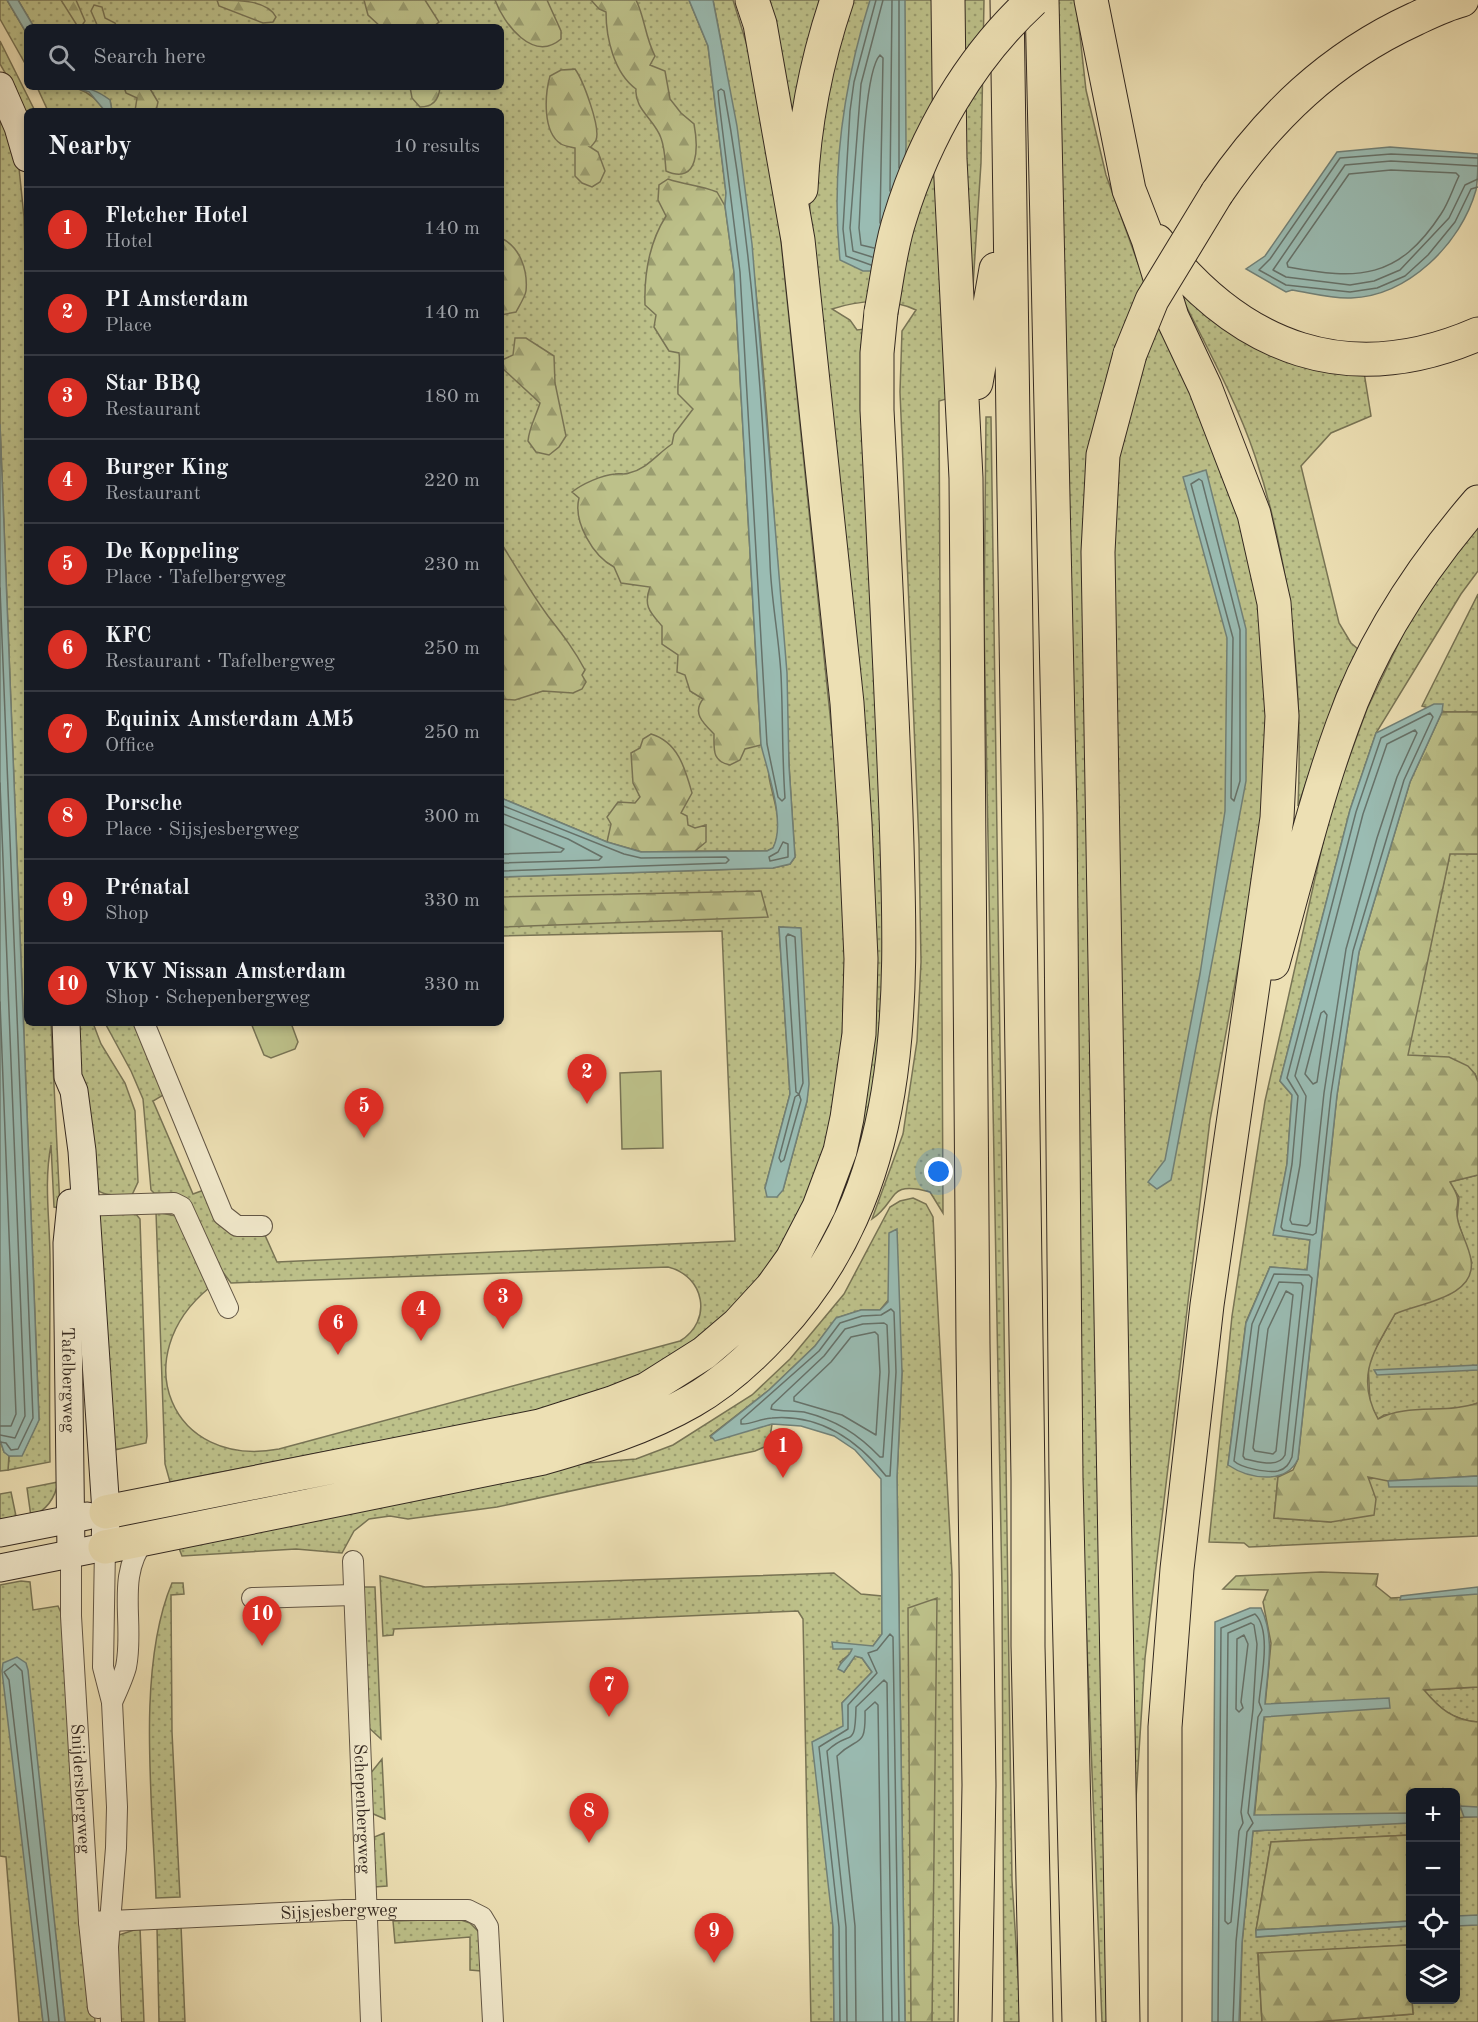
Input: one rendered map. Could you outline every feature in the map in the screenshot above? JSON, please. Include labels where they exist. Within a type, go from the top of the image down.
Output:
[{"type":"highway","points":[[106,1512],[540,1426],[612,1403],[646,1389],[704,1353],[738,1324],[772,1287],[803,1240],[829,1183],[848,1118],[859,1034],[861,959],[847,703],[798,240],[760,24],[752,0]]},
{"type":"highway","points":[[798,240],[809,105],[816,68],[837,0]]},
{"type":"highway","points":[[948,0],[950,159],[966,478],[973,1332],[980,1785],[975,2022]]},
{"type":"highway","points":[[1007,0],[1028,1455],[1028,1646],[1036,2022]]},
{"type":"highway","points":[[105,1546],[543,1458],[614,1437],[694,1400],[724,1379],[759,1349],[784,1322],[811,1290],[832,1258],[860,1202],[875,1160],[885,1117],[898,1011],[896,830],[877,410],[877,353],[881,312],[899,218],[925,153],[946,109],[968,75],[1033,0]]},
{"type":"highway","points":[[1042,0],[1060,814],[1066,1479],[1079,2022]]},
{"type":"highway","points":[[1091,0],[1129,190],[1148,238],[1172,317],[1237,466],[1254,513],[1274,603],[1282,716],[1277,818],[1207,1305],[1177,1569],[1165,1727],[1165,2022]]},
{"type":"highway","points":[[1123,2022],[1098,552],[1102,455],[1130,354],[1152,300],[1217,193],[1245,153],[1295,98],[1344,59],[1387,32],[1462,0]]},
{"type":"highway","points":[[1129,190],[1152,234],[1189,279],[1236,320],[1274,339],[1330,357],[1385,359],[1413,357],[1478,334]]},
{"type":"highway","points":[[966,478],[978,361],[1009,200]]},
{"type":"highway","points":[[1242,1069],[1342,726],[1374,652],[1443,542],[1478,502]]},
{"type":"street","points":[[0,86],[18,127],[24,148]]},
{"type":"street","name":"Tafelbergweg","points":[[66,1026],[68,1077],[74,1091],[82,1151],[77,1206],[67,1243],[71,1553]]},
{"type":"street","points":[[145,1026],[223,1215],[237,1226],[262,1226]]},
{"type":"street","points":[[77,1206],[174,1203],[182,1207],[228,1308]]},
{"type":"street","name":"Tafelbergweg","points":[[77,1206],[106,1512],[105,1546]]},
{"type":"street","points":[[0,1533],[106,1512]]},
{"type":"street","name":"Snijdersbergweg","points":[[112,1702],[126,1666],[129,1574],[139,1546],[145,1539]]},
{"type":"street","points":[[0,1568],[105,1546]]},
{"type":"street","name":"Snijdersbergweg","points":[[105,1546],[103,1667],[112,1702],[116,1848],[110,1919],[111,2022]]},
{"type":"street","name":"Snijdersbergweg","points":[[71,1553],[72,1616],[89,1922],[100,2022]]},
{"type":"street","name":"Schepenbergweg","points":[[353,1561],[371,2022]]},
{"type":"street","points":[[252,1598],[353,1595]]},
{"type":"street","name":"Sijsjesbergweg","points":[[89,1922],[110,1919],[468,1910],[482,1917],[489,1933],[492,2022]]},
{"type":"green space","points":[[0,0],[7,0],[24,29],[24,62],[0,19]]},
{"type":"green space","points":[[18,0],[689,0],[708,46],[726,193],[725,206],[769,777],[778,822],[773,848],[767,851],[684,851],[607,842],[504,799],[504,108],[111,108],[110,100],[91,90],[504,90],[504,24],[32,24]]},
{"type":"green space","points":[[61,0],[76,0],[85,21],[83,24],[76,24]]},
{"type":"green space","points":[[217,0],[259,4],[272,11],[276,17],[273,22],[263,23],[219,6]]},
{"type":"green space","points":[[364,0],[425,0],[439,22],[437,24],[378,24],[368,15]]},
{"type":"green space","points":[[495,0],[547,0],[561,31],[561,39],[550,45],[530,44],[512,29]]},
{"type":"green space","points":[[591,0],[636,0],[655,56],[650,65],[665,71],[670,99],[694,124],[696,152],[691,168],[685,173],[677,174],[666,171],[661,138],[641,109],[636,89],[622,74],[613,54],[606,12],[599,9]]},
{"type":"green space","points":[[713,0],[733,0],[753,65],[774,173],[841,821],[846,925],[841,1073],[825,1147],[802,1207],[769,1268],[730,1316],[629,1386],[487,1427],[359,1445],[170,1482],[165,1464],[156,1212],[176,1216],[209,1288],[184,1315],[170,1345],[166,1374],[172,1402],[187,1425],[210,1442],[241,1451],[279,1449],[680,1341],[697,1322],[700,1300],[697,1289],[690,1280],[680,1272],[668,1267],[231,1283],[219,1267],[191,1205],[179,1195],[154,1193],[151,1190],[143,1099],[107,1026],[138,1026],[165,1094],[153,1101],[193,1194],[204,1190],[214,1214],[224,1226],[238,1231],[264,1233],[277,1262],[735,1241],[722,931],[504,936],[504,877],[773,868],[790,864],[795,857],[768,427],[747,213],[732,106]],"holes":[[[779,927],[800,928],[807,1101],[783,1190],[765,1188],[790,1094]]]},
{"type":"green space","points":[[760,0],[984,0],[981,163],[966,393],[939,401],[943,1213],[930,1192],[906,1189],[895,1194],[872,1219],[903,1134],[917,1041],[921,962],[919,844],[900,392],[902,331],[916,310],[885,302],[864,302],[832,309],[850,320],[857,330],[865,329],[887,930],[876,1091],[844,1213],[793,1296],[694,1387],[585,1431],[709,1362],[860,1119],[809,236],[810,199]]},
{"type":"green space","points":[[1056,0],[1076,0],[1086,90],[1106,175],[1139,266],[1221,449],[1263,610],[1269,798],[1210,1120],[1145,1658],[1133,1845],[1114,2022],[1102,2022],[1082,1521]]},
{"type":"green space","points":[[94,5],[102,7],[105,18],[116,24],[97,24],[91,11]]},
{"type":"green space","points":[[0,41],[34,108],[24,108],[24,116],[11,83],[0,64]]},
{"type":"green space","points":[[575,69],[586,93],[596,125],[596,140],[590,147],[598,152],[605,171],[600,182],[592,187],[582,183],[575,176],[575,148],[562,145],[555,138],[546,112],[550,76],[561,70]]},
{"type":"green space","points":[[38,90],[81,90],[91,95],[103,108],[47,108]]},
{"type":"green space","points":[[125,90],[151,90],[158,102],[157,108],[135,108],[137,98],[126,93]]},
{"type":"green space","points":[[411,90],[439,90],[434,102],[428,106],[420,107],[412,98]]},
{"type":"green space","points":[[0,112],[19,168],[24,217],[24,1026],[51,1026],[60,1208],[54,1207],[51,1145],[47,1191],[50,1253],[50,1462],[8,1470],[9,1456],[22,1455],[39,1419],[0,424]]},
{"type":"green space","points":[[668,179],[717,192],[725,206],[734,272],[761,745],[745,749],[740,760],[730,765],[717,758],[714,750],[714,734],[700,718],[699,709],[703,699],[690,691],[685,675],[677,672],[678,655],[662,644],[662,626],[651,613],[648,604],[650,587],[621,583],[614,567],[599,555],[586,537],[579,517],[579,498],[572,492],[598,478],[627,474],[647,465],[672,444],[674,434],[693,409],[678,394],[679,353],[669,351],[654,327],[656,315],[645,305],[645,281],[649,259],[655,237],[666,216],[658,200],[659,185]]},
{"type":"green space","points":[[504,240],[518,253],[526,275],[525,293],[516,312],[504,314]]},
{"type":"green space","points":[[1172,278],[1363,366],[1371,416],[1331,433],[1301,466],[1339,623],[1351,643],[1359,650],[1338,690],[1298,806],[1299,717],[1293,629],[1287,585],[1268,499],[1247,433]]},
{"type":"green space","points":[[515,338],[526,338],[554,356],[555,383],[566,436],[559,447],[549,455],[536,452],[528,441],[540,403],[504,370],[504,359],[513,355]]},
{"type":"green space","points":[[986,417],[991,417],[1012,1881],[1021,2022],[1004,2022],[1002,1590],[984,623]]},
{"type":"green space","points":[[1478,526],[1478,571],[1461,594],[1376,733],[1350,810],[1280,1081],[1292,1095],[1287,1164],[1274,1234],[1310,1240],[1307,1270],[1270,1267],[1246,1322],[1228,1465],[1278,1477],[1274,1518],[1331,1522],[1367,1477],[1478,1485],[1478,1536],[1249,1547],[1244,1543],[1209,1542],[1232,1316],[1265,1101],[1331,807],[1367,709],[1418,603]]},
{"type":"green space","points":[[504,548],[581,662],[585,670],[582,675],[586,682],[582,689],[573,693],[543,691],[515,700],[504,699]]},
{"type":"green space","points":[[1478,594],[1478,712],[1442,712],[1422,706]]},
{"type":"green space","points":[[1442,712],[1478,712],[1478,854],[1450,854],[1408,1055],[1449,1057],[1468,1066],[1478,1082],[1478,1175],[1450,1182],[1457,1195],[1457,1215],[1470,1255],[1470,1273],[1465,1283],[1456,1291],[1395,1314],[1374,1352],[1370,1364],[1368,1390],[1378,1419],[1401,1411],[1453,1408],[1478,1403],[1478,1476],[1388,1481],[1368,1477],[1376,1499],[1374,1515],[1331,1522],[1274,1518],[1278,1477],[1293,1470],[1298,1459],[1337,1095],[1359,952],[1410,782]]},
{"type":"green space","points":[[651,734],[668,743],[683,765],[692,793],[681,813],[687,816],[688,825],[695,828],[706,825],[706,842],[695,851],[642,852],[607,842],[611,824],[607,817],[618,802],[635,803],[640,797],[633,783],[631,753],[640,748],[643,739]]},
{"type":"green space","points":[[1450,853],[1478,854],[1478,1082],[1475,1074],[1407,1056]]},
{"type":"green space","points":[[761,891],[768,917],[504,927],[504,897]]},
{"type":"green space","points":[[77,1026],[94,1026],[101,1044],[125,1083],[135,1111],[138,1182],[132,1195],[113,1195],[101,1192],[96,1190],[89,1179]]},
{"type":"green space","points":[[252,1026],[292,1026],[298,1042],[295,1049],[271,1058],[264,1055]]},
{"type":"green space","points":[[661,1071],[663,1148],[622,1149],[620,1073]]},
{"type":"green space","points":[[1478,1175],[1478,1403],[1466,1407],[1384,1415],[1378,1419],[1370,1404],[1368,1362],[1395,1314],[1472,1263],[1457,1219],[1459,1197],[1449,1182]]},
{"type":"green space","points":[[913,1198],[926,1204],[933,1217],[952,1574],[954,2022],[905,2022],[897,1477],[902,1372],[890,1298],[880,1310],[861,1310],[837,1318],[815,1346],[769,1390],[710,1436],[711,1438],[772,1424],[769,1445],[755,1451],[497,1507],[408,1519],[390,1516],[369,1519],[354,1531],[342,1553],[296,1549],[182,1556],[177,1543],[563,1465],[636,1459],[673,1445],[752,1395],[790,1359],[844,1294],[890,1207],[900,1201]]},
{"type":"green space","points":[[105,1213],[135,1213],[140,1219],[147,1436],[146,1443],[110,1451],[98,1217]]},
{"type":"green space","points":[[0,1440],[4,1452],[9,1455],[8,1470],[0,1471]]},
{"type":"green space","points":[[58,1482],[55,1494],[49,1503],[42,1511],[31,1517],[27,1488]]},
{"type":"green space","points":[[11,1492],[17,1521],[0,1524],[0,1494]]},
{"type":"green space","points":[[1321,1572],[1378,1574],[1376,1586],[1391,1598],[1478,1593],[1478,1687],[1424,1690],[1436,1703],[1454,1716],[1478,1722],[1478,1816],[1460,1818],[1460,1788],[1406,1788],[1406,1821],[1253,1831],[1271,1643],[1263,1602],[1268,1590],[1223,1589],[1236,1576]]},
{"type":"green space","points":[[834,1573],[861,1594],[882,1596],[882,1634],[873,1646],[852,1649],[851,1653],[840,1662],[844,1672],[855,1656],[862,1658],[872,1672],[842,1703],[844,1726],[833,1927],[834,2022],[811,2022],[803,1619],[798,1611],[394,1629],[393,1635],[383,1636],[380,1576],[425,1587]]},
{"type":"green space","points":[[21,1581],[30,1582],[33,1610],[58,1606],[66,1624],[95,2022],[65,2022],[26,1663],[37,1956],[43,2022],[19,2022],[6,1857],[0,1856],[0,1585]]},
{"type":"green space","points":[[172,1583],[183,1583],[184,1594],[171,1595],[172,1732],[180,1897],[156,1898],[150,1780],[150,1696],[161,1617]]},
{"type":"green space","points":[[361,1587],[375,1587],[381,1739],[368,1727]]},
{"type":"green space","points":[[937,1598],[932,2022],[911,2022],[908,1608]]},
{"type":"green space","points":[[1478,1687],[1478,1722],[1461,1719],[1447,1712],[1424,1690]]},
{"type":"green space","points":[[382,1759],[385,1819],[371,1813],[370,1774]]},
{"type":"green space","points":[[1478,1816],[1478,2022],[1314,2022],[1413,2014],[1412,2004],[1460,2004],[1460,1818]]},
{"type":"green space","points":[[1406,1821],[1406,1835],[1271,1842],[1256,1931],[1257,1937],[1406,1926],[1406,1945],[1258,1954],[1262,2022],[1240,2022],[1242,1943],[1253,1831]]},
{"type":"green space","points":[[384,1833],[387,1886],[374,1887],[372,1838]]},
{"type":"green space","points":[[1406,1835],[1406,1921],[1256,1930],[1271,1842]]},
{"type":"green space","points":[[458,1919],[470,1923],[480,1933],[481,1971],[470,1970],[470,1937],[395,1943],[393,1921]]},
{"type":"green space","points":[[181,1925],[185,2022],[159,2022],[157,1927]]},
{"type":"green space","points":[[140,1928],[144,2022],[116,2022],[113,1937]]},
{"type":"green space","points":[[1406,1945],[1406,2004],[1412,2004],[1413,2014],[1314,2022],[1262,2022],[1258,1953]]},
{"type":"water","points":[[7,0],[18,0],[32,24],[24,24],[24,29]]},
{"type":"water","points":[[689,0],[713,0],[737,126],[752,244],[787,673],[789,766],[795,857],[790,864],[773,868],[504,877],[504,799],[607,842],[641,852],[767,851],[773,848],[777,838],[777,812],[761,745],[734,272],[708,46]]},
{"type":"water","points":[[870,0],[905,0],[906,146],[900,262],[894,271],[863,271],[840,260],[837,194],[842,128],[853,63]]},
{"type":"water","points":[[83,90],[101,94],[110,100],[111,108],[102,108],[89,92]]},
{"type":"water","points":[[1390,147],[1478,154],[1476,190],[1469,210],[1445,247],[1429,264],[1392,288],[1372,295],[1351,298],[1329,297],[1292,290],[1286,292],[1246,269],[1265,256],[1337,152]]},
{"type":"water","points":[[0,424],[39,1420],[22,1456],[9,1456],[4,1452],[0,1440]]},
{"type":"water","points":[[1206,470],[1246,629],[1246,781],[1171,1180],[1157,1189],[1148,1182],[1165,1160],[1200,974],[1225,811],[1227,638],[1183,477]]},
{"type":"water","points":[[1434,704],[1443,704],[1442,712],[1410,782],[1359,952],[1337,1095],[1298,1459],[1285,1473],[1276,1476],[1246,1474],[1228,1465],[1246,1323],[1270,1267],[1307,1270],[1310,1240],[1273,1235],[1287,1164],[1292,1095],[1280,1081],[1350,810],[1376,733]]},
{"type":"water","points":[[779,927],[801,928],[809,1084],[807,1101],[783,1190],[777,1197],[767,1197],[765,1188],[790,1094]]},
{"type":"water","points":[[897,1229],[902,1372],[897,1477],[905,2022],[834,2022],[833,1927],[812,1742],[843,1726],[842,1703],[872,1672],[862,1658],[855,1656],[844,1672],[838,1669],[852,1649],[833,1649],[832,1642],[873,1646],[882,1634],[881,1479],[855,1450],[834,1436],[801,1426],[772,1424],[715,1441],[711,1436],[769,1390],[815,1346],[836,1318],[861,1310],[880,1310],[888,1302],[889,1233]]},
{"type":"water","points":[[1478,1365],[1478,1370],[1377,1375],[1374,1370]]},
{"type":"water","points":[[1478,1476],[1478,1486],[1389,1487],[1388,1481]]},
{"type":"water","points":[[1478,1587],[1478,1594],[1400,1600],[1401,1596]]},
{"type":"water","points":[[1250,1608],[1261,1608],[1266,1620],[1269,1643],[1265,1704],[1389,1698],[1390,1708],[1264,1717],[1254,1815],[1406,1813],[1406,1823],[1253,1831],[1242,1943],[1239,2022],[1212,2022],[1215,1622]]},
{"type":"water","points":[[17,1657],[26,1663],[28,1670],[65,2022],[43,2022],[2,1671],[3,1663]]},
{"type":"water","points":[[1460,1806],[1478,1807],[1478,1817],[1464,1817]]},
{"type":"water","points":[[1478,1915],[1478,1925],[1460,1926],[1460,1916]]},
{"type":"water","points":[[1406,1921],[1406,1926],[1256,1937],[1256,1930]]},
{"type":"place","name":"PI Amsterdam","points":[[587,1104]]},
{"type":"place","name":"De Koppeling","points":[[364,1138]]},
{"type":"place","name":"Star BBQ","points":[[503,1329]]},
{"type":"place","name":"Burger King","points":[[421,1341]]},
{"type":"place","name":"KFC","points":[[338,1355]]},
{"type":"place","name":"Fletcher Hotel","points":[[783,1478]]},
{"type":"place","name":"VKV Nissan Amsterdam","points":[[262,1646]]},
{"type":"place","name":"Equinix Amsterdam AM5","points":[[609,1717]]},
{"type":"place","name":"Porsche","points":[[589,1843]]},
{"type":"place","name":"Prénatal","points":[[714,1963]]}]
